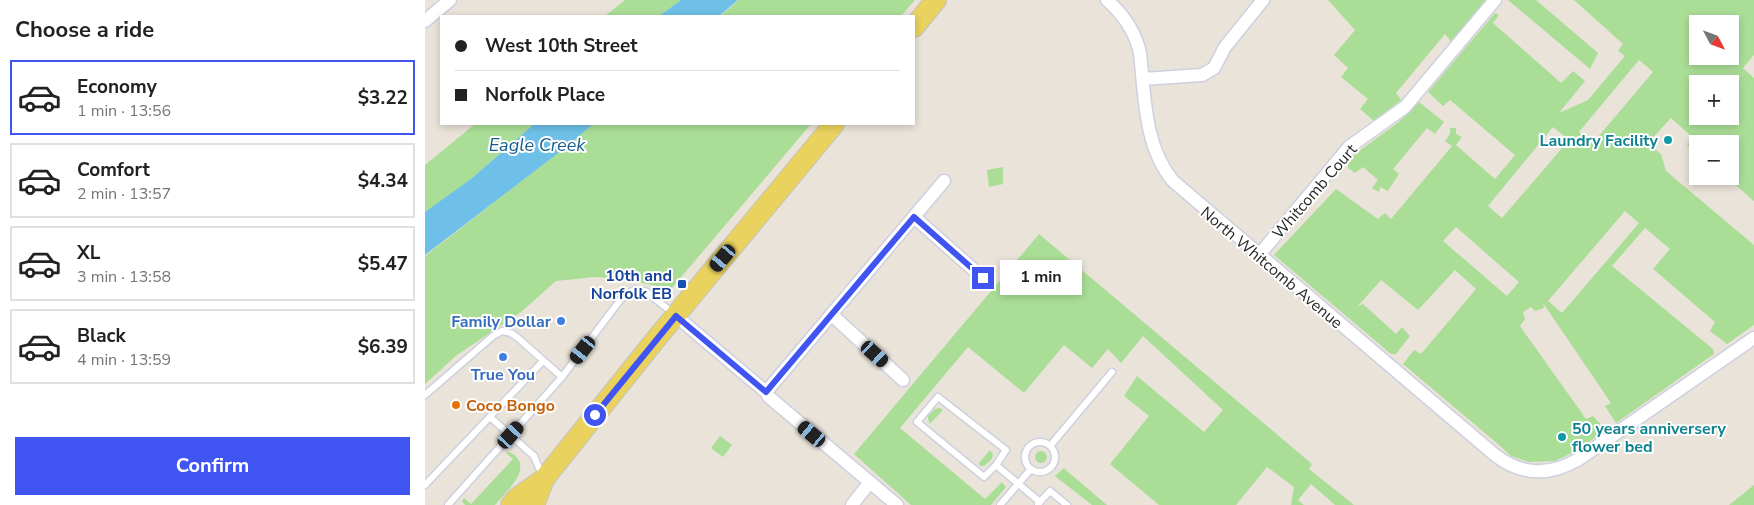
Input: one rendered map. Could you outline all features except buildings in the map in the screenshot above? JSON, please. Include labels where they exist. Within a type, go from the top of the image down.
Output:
[{"type":"main road","points":[[915,26],[936,0]]},
{"type":"main road","points":[[511,505],[517,498],[544,479],[833,125]]},
{"type":"main road","points":[[534,505],[544,479]]},
{"type":"street","points":[[425,21],[450,0]]},
{"type":"street","name":"North Whitcomb Avenue","points":[[1107,0],[1122,14],[1134,32],[1141,53],[1151,140],[1156,155],[1179,188],[1495,455],[1512,466],[1529,471],[1542,472],[1557,470],[1579,459],[1754,338]]},
{"type":"street","points":[[1143,79],[1202,75],[1209,72],[1214,68],[1225,46],[1263,0]]},
{"type":"street","name":"Whitcomb Court","points":[[1259,256],[1349,147],[1405,107],[1495,0]]},
{"type":"street","points":[[766,392],[944,181]]},
{"type":"street","points":[[914,217],[983,278]]},
{"type":"street","points":[[832,315],[903,380]]},
{"type":"street","points":[[676,316],[897,505]]},
{"type":"street","points":[[852,505],[870,482]]},
{"type":"lane","points":[[449,505],[562,377],[621,300],[634,290],[645,291],[676,316]]},
{"type":"lane","points":[[425,395],[493,336],[502,331],[511,333],[518,338],[562,377]]},
{"type":"lane","points":[[425,485],[543,361]]},
{"type":"lane","points":[[1050,446],[1112,372]]},
{"type":"lane","points":[[939,397],[1006,450],[996,465],[984,477],[917,422],[939,397]]},
{"type":"lane","points":[[490,417],[533,456],[544,479]]},
{"type":"lane","points":[[1043,442],[1050,446],[1055,456],[1054,465],[1050,469],[1041,472],[1031,469],[1025,455],[1030,447],[1043,442]]},
{"type":"lane","points":[[996,465],[1039,504],[1050,491],[1067,505]]},
{"type":"lane","points":[[1000,505],[1031,469]]},
{"type":"green space","points":[[625,0],[681,0],[660,15],[606,15]]},
{"type":"green space","points":[[739,0],[915,0],[902,15],[721,15]]},
{"type":"green space","points":[[1328,0],[1491,0],[1453,44],[1445,34],[1396,93],[1401,100],[1374,121],[1360,109],[1368,99],[1341,77],[1348,68],[1334,55],[1355,30]]},
{"type":"green space","points":[[1508,0],[1536,0],[1598,53],[1590,69]]},
{"type":"green space","points":[[1574,0],[1754,0],[1754,55],[1743,68],[1754,78],[1754,201],[1735,185],[1739,185],[1739,135],[1690,135],[1671,118],[1648,143],[1661,154],[1666,171],[1754,245],[1754,325],[1727,344],[1710,331],[1715,322],[1653,269],[1670,249],[1645,228],[1612,266],[1713,349],[1714,354],[1616,423],[1605,406],[1611,403],[1543,303],[1544,308],[1535,311],[1531,307],[1523,312],[1525,319],[1520,326],[1586,419],[1593,416],[1606,430],[1574,452],[1555,461],[1529,462],[1511,456],[1403,364],[1414,350],[1421,354],[1476,289],[1455,270],[1418,310],[1381,280],[1357,307],[1363,304],[1396,334],[1402,327],[1410,336],[1396,354],[1391,354],[1274,255],[1336,189],[1378,219],[1385,213],[1391,219],[1452,146],[1445,141],[1450,134],[1450,128],[1456,128],[1456,134],[1462,137],[1456,145],[1495,179],[1515,155],[1450,100],[1443,106],[1428,92],[1495,13],[1499,15],[1493,23],[1561,83],[1573,71],[1585,81],[1559,113],[1588,100],[1625,56],[1618,51],[1623,44]],"holes":[[[1639,60],[1653,72],[1592,144],[1579,132]],[[1553,127],[1569,140],[1502,218],[1488,206]],[[1625,211],[1639,223],[1562,313],[1548,301]],[[1456,227],[1519,282],[1507,296],[1443,241]]]},
{"type":"green space","points":[[1419,102],[1444,122],[1435,134],[1427,128],[1393,169],[1399,174],[1388,191],[1380,187],[1379,192],[1372,188],[1378,180],[1363,167],[1355,173],[1348,168],[1348,163],[1351,157],[1400,121]]},
{"type":"green space","points":[[474,125],[533,125],[471,179],[425,214],[425,165]]},
{"type":"green space","points":[[592,125],[810,125],[671,289],[623,279],[595,277],[556,281],[521,312],[457,355],[425,384],[425,256]]},
{"type":"green space","points":[[1003,167],[1003,184],[989,187],[987,170]]},
{"type":"green space","points":[[1039,234],[1312,464],[1309,469],[1354,505],[1335,505],[1311,484],[1298,500],[1304,505],[1291,505],[1294,487],[1267,467],[1236,505],[1159,505],[1110,464],[1149,416],[1124,396],[1137,376],[1204,432],[1223,410],[1143,336],[1121,363],[1108,349],[1092,368],[1064,345],[1024,393],[968,347],[900,428],[985,499],[1002,482],[1006,487],[991,505],[911,505],[854,454]]},
{"type":"green space","points":[[940,408],[943,410],[930,424],[928,416],[935,409]]},
{"type":"green space","points":[[720,436],[732,445],[723,457],[711,448]]},
{"type":"green space","points":[[990,450],[993,454],[992,459],[984,466],[980,466],[979,463]]},
{"type":"green space","points":[[1039,451],[1043,451],[1047,457],[1043,463],[1039,463],[1035,459],[1035,455]]},
{"type":"green space","points":[[509,452],[517,457],[520,464],[520,471],[512,486],[495,505],[465,505],[462,501],[464,498],[471,504],[513,459],[506,453]]},
{"type":"green space","points":[[1064,468],[1107,505],[1092,505],[1055,476]]},
{"type":"green space","points":[[1754,485],[1754,505],[1729,505]]},
{"type":"water","points":[[681,0],[738,0],[720,15],[660,15]]},
{"type":"water","name":"Eagle Creek","points":[[533,125],[592,125],[425,255],[425,212],[471,179]]},
{"type":"place","name":"Laundry Facility","points":[[1668,140]]},
{"type":"place","name":"10th and Norfolk EB","points":[[682,284]]},
{"type":"place","name":"Family Dollar","points":[[561,321]]},
{"type":"place","name":"True You","points":[[503,357]]},
{"type":"place","name":"Coco Bongo","points":[[456,405]]},
{"type":"place","name":"50 years anniversery flower bed","points":[[1562,437]]},
{"type":"route","points":[[595,415],[676,316],[766,392],[914,217],[983,278]]}]
